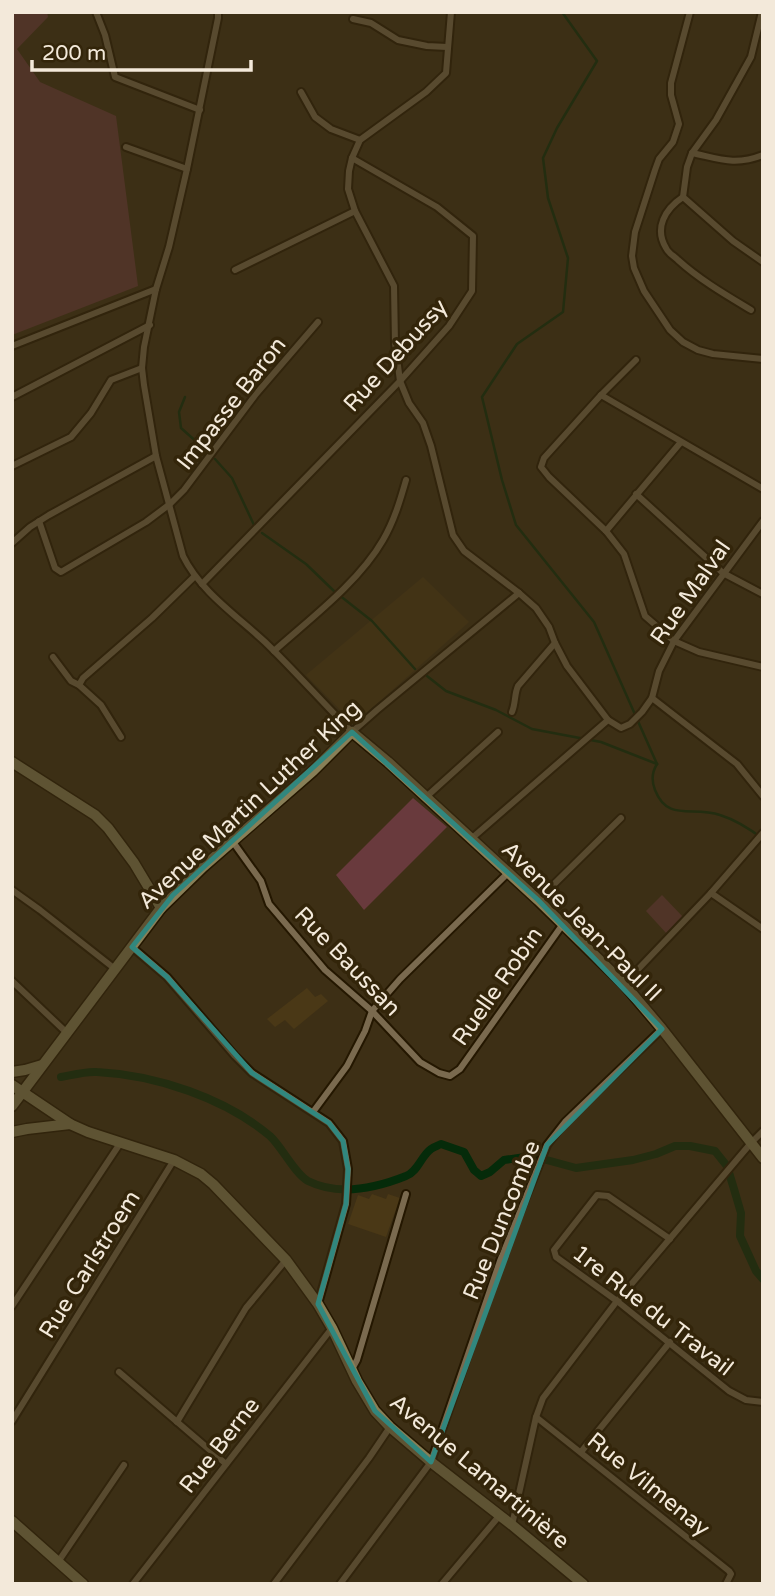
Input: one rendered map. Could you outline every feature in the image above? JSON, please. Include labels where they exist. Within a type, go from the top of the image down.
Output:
[{"type":"street","points":[[96,12],[116,77],[200,110]]},
{"type":"street","points":[[218,12],[187,169],[144,347],[142,368],[156,456],[183,556],[189,568],[352,732]]},
{"type":"street","points":[[451,12],[446,73],[426,92],[360,140],[349,170],[348,189],[355,211],[394,286],[400,381],[409,403],[423,423],[431,446],[453,535],[464,551],[536,608],[549,627],[567,666],[608,720],[471,839]]},
{"type":"street","points":[[690,12],[671,83],[671,95],[679,124],[673,142],[659,159],[635,232],[632,256],[634,268],[644,291],[670,330],[683,342],[713,354],[763,359]]},
{"type":"street","points":[[751,310],[707,283],[666,250],[660,230],[665,214],[672,204],[683,197],[692,153],[716,120],[751,57],[762,12]]},
{"type":"street","points":[[353,19],[371,23],[398,40],[447,47]]},
{"type":"street","points":[[301,92],[315,117],[331,129],[360,140]]},
{"type":"street","points":[[126,147],[187,169]]},
{"type":"street","points":[[692,153],[733,162],[748,161],[763,155]]},
{"type":"street","name":"Rue Debussy","points":[[202,584],[400,381],[449,326],[472,292],[473,236],[437,207],[352,158]]},
{"type":"street","points":[[683,197],[733,241],[763,262]]},
{"type":"street","points":[[235,270],[355,211]]},
{"type":"street","points":[[12,346],[156,289]]},
{"type":"street","name":"Impasse Baron","points":[[39,521],[55,568],[61,572],[146,522],[184,490],[256,394],[318,322]]},
{"type":"street","points":[[12,397],[150,325]]},
{"type":"street","points":[[636,360],[544,458],[541,467],[548,477],[606,531],[624,554],[645,616],[674,641],[699,652],[763,667]]},
{"type":"street","points":[[12,466],[71,437],[111,380],[142,368]]},
{"type":"street","points":[[601,395],[763,489]]},
{"type":"street","points":[[606,531],[681,442]]},
{"type":"street","points":[[12,543],[39,521],[156,456]]},
{"type":"street","points":[[274,651],[363,568],[385,538],[406,480]]},
{"type":"street","points":[[636,494],[723,573],[763,594]]},
{"type":"street","name":"Rue Malval","points":[[608,720],[621,728],[630,724],[642,712],[652,698],[659,671],[674,641],[763,521]]},
{"type":"street","points":[[79,685],[83,678],[195,576]]},
{"type":"street","name":"Avenue Martin Luther King","points":[[12,1106],[161,908],[377,710],[519,593]]},
{"type":"street","points":[[512,712],[518,686],[555,643]]},
{"type":"street","points":[[53,657],[71,681],[101,705],[121,737]]},
{"type":"street","points":[[652,698],[737,764],[763,796]]},
{"type":"street","name":"Avenue Jean-Paul II","points":[[352,732],[538,900],[624,984],[662,1028],[763,1158]]},
{"type":"street","points":[[425,798],[498,732]]},
{"type":"street","points":[[12,762],[95,815],[134,863],[161,908]]},
{"type":"street","points":[[538,900],[621,817]]},
{"type":"street","points":[[624,984],[711,893],[763,833]]},
{"type":"street","name":"Rue Baussan","points":[[233,842],[261,881],[270,904],[325,970],[372,1011],[420,1062],[450,1076],[460,1069]]},
{"type":"street","points":[[313,1112],[346,1066],[372,1011],[508,873]]},
{"type":"street","points":[[12,890],[115,969]]},
{"type":"street","points":[[711,893],[763,929]]},
{"type":"street","name":"Ruelle Robin","points":[[460,1069],[563,924]]},
{"type":"street","points":[[132,947],[167,977],[252,1073],[329,1123],[343,1141],[348,1169],[346,1204],[318,1304]]},
{"type":"street","points":[[12,981],[67,1033]]},
{"type":"street","name":"Rue Duncombe","points":[[340,1584],[431,1462],[500,1261],[548,1145],[565,1122],[662,1028]]},
{"type":"street","points":[[12,1072],[42,1065]]},
{"type":"street","name":"Avenue Lamartinière","points":[[12,1084],[70,1124],[174,1160],[201,1174],[213,1184],[286,1260],[318,1304],[375,1411],[431,1462],[583,1584]]},
{"type":"street","points":[[12,1132],[70,1124]]},
{"type":"street","points":[[512,1525],[536,1417],[543,1398],[617,1301],[736,1160],[763,1132]]},
{"type":"street","points":[[12,1307],[121,1142]]},
{"type":"street","name":"Rue Carlstroem","points":[[12,1421],[174,1160]]},
{"type":"street","points":[[352,1369],[357,1360],[406,1194]]},
{"type":"street","name":"1re Rue du Travail","points":[[670,1239],[608,1196],[597,1195],[554,1250],[556,1257],[670,1342],[729,1391],[746,1400],[763,1402]]},
{"type":"street","points":[[177,1422],[246,1308],[286,1260]]},
{"type":"street","name":"Rue Berne","points":[[133,1584],[332,1328]]},
{"type":"street","points":[[581,1452],[670,1342]]},
{"type":"street","points":[[119,1372],[226,1464]]},
{"type":"street","name":"Rue Vilmenay","points":[[536,1417],[729,1571],[731,1574],[726,1584]]},
{"type":"street","points":[[274,1584],[390,1427]]},
{"type":"street","points":[[58,1562],[124,1465]]},
{"type":"street","points":[[442,1584],[500,1515]]},
{"type":"street","points":[[12,1521],[83,1584]]},
{"type":"highlighted area","points":[[352,732],[538,900],[662,1029],[547,1145],[431,1462],[375,1411],[318,1304],[346,1204],[348,1169],[343,1141],[329,1123],[252,1073],[167,977],[132,947],[173,895]]},
{"type":"shaded area","points":[[12,12],[47,12],[48,17],[17,49],[40,82],[116,116],[138,286],[12,335]]},
{"type":"shaded area","points":[[423,577],[469,622],[354,724],[306,675]]},
{"type":"shaded area","points":[[413,798],[447,827],[364,910],[336,875]]},
{"type":"shaded area","points":[[662,895],[683,917],[667,934],[646,911]]},
{"type":"shaded area","points":[[307,988],[315,997],[321,994],[328,1001],[294,1029],[285,1020],[275,1027],[267,1019]]},
{"type":"shaded area","points":[[372,1194],[386,1199],[388,1194],[400,1198],[386,1237],[348,1224],[358,1195],[369,1199]]},
{"type":"waterway","points":[[562,12],[597,61],[557,128],[543,158],[548,198],[568,258],[563,312],[517,344],[482,397],[516,525],[594,622],[657,764]]},
{"type":"waterway","points":[[185,397],[179,412],[181,428],[208,452]]},
{"type":"waterway","points":[[215,459],[232,478],[254,525]]},
{"type":"waterway","points":[[262,533],[306,564],[334,591],[372,621],[415,669]]},
{"type":"waterway","points":[[427,676],[446,691],[496,710],[532,729],[601,742],[657,764]]},
{"type":"waterway","points":[[657,764],[653,776],[654,786],[660,800],[667,806],[674,810],[710,812],[732,819],[763,839]]},
{"type":"waterway","points":[[61,1077],[93,1072],[120,1074],[166,1084],[211,1100],[252,1122],[270,1136],[303,1178],[332,1188],[370,1187],[406,1176],[414,1171],[432,1148],[441,1144],[464,1152],[474,1170],[481,1176],[504,1160],[532,1156],[576,1168],[633,1160],[675,1146],[715,1151],[727,1166],[734,1189],[741,1213],[740,1236],[756,1271],[763,1279]]}]
